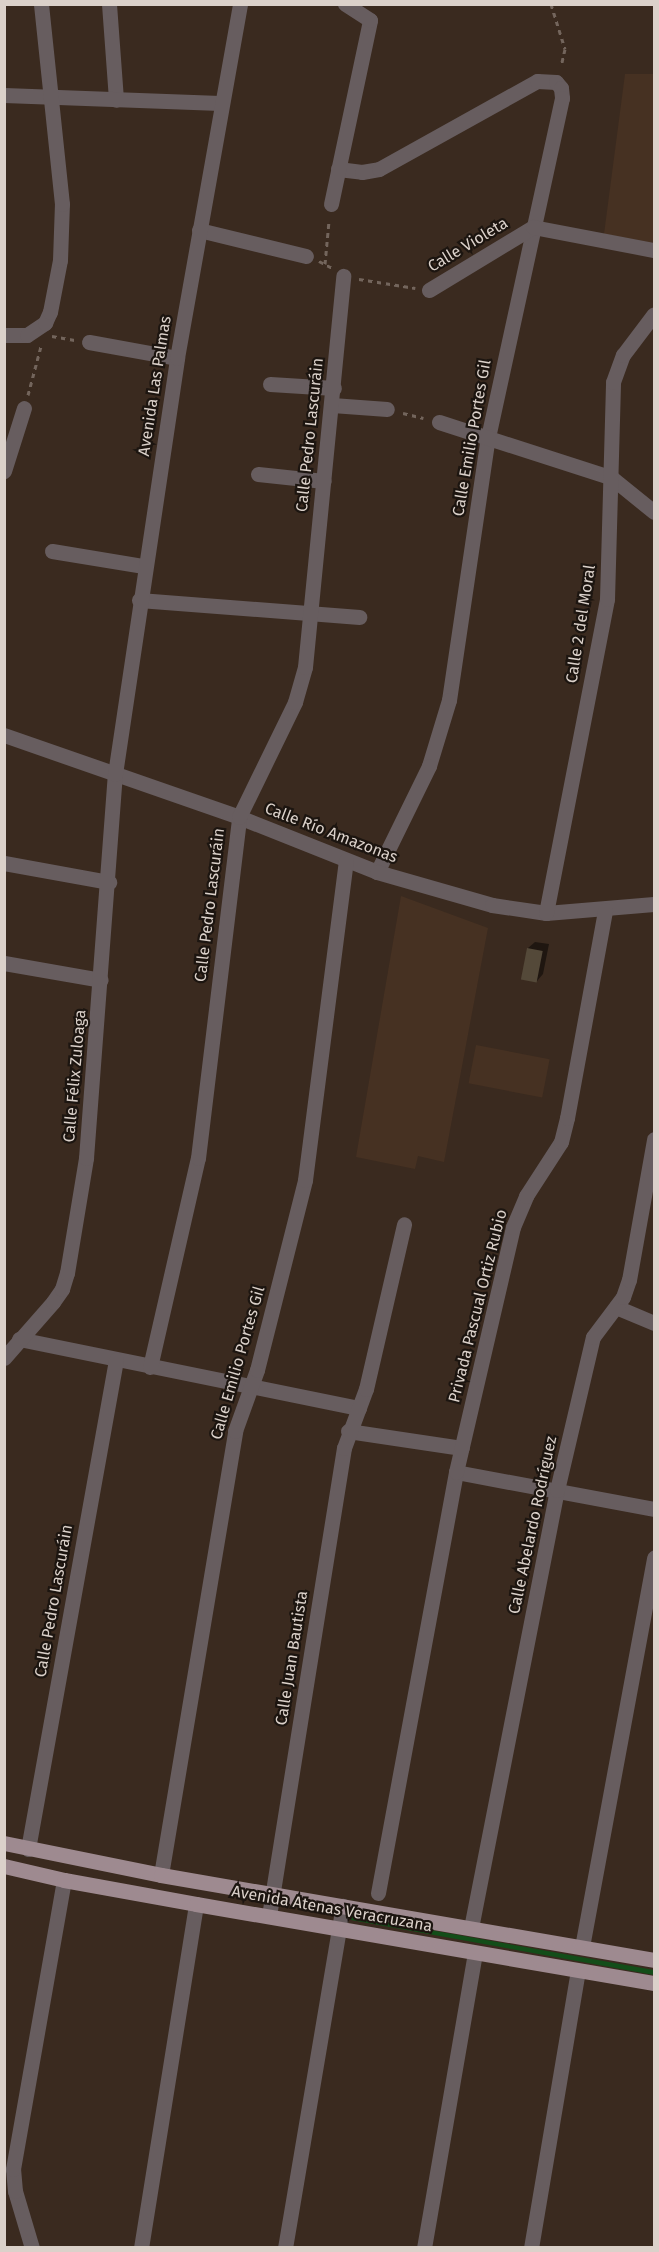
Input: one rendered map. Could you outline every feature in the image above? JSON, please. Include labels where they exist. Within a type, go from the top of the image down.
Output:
[{"type":"main road","name":"Avenida Atenas Veracruzana","points":[[4,1843],[161,1875],[654,1960]]},
{"type":"main road","name":"Avenida Atenas Veracruzana","points":[[4,1866],[64,1880],[196,1904],[654,1983]]},
{"type":"street","points":[[4,335],[15,337],[42,332],[50,312],[60,260],[62,232],[52,97],[41,4]]},
{"type":"street","points":[[109,4],[116,100]]},
{"type":"street","name":"Avenida Las Palmas","points":[[115,774],[144,566],[177,358],[220,103],[240,4]]},
{"type":"street","points":[[331,204],[370,20],[345,4]]},
{"type":"street","points":[[338,169],[362,172],[379,169],[527,85],[547,80],[556,82]]},
{"type":"street","name":"Calle Emilio Portes Gil","points":[[377,872],[429,766],[441,734],[449,700],[488,436],[562,98],[561,88],[556,82]]},
{"type":"street","points":[[4,95],[220,103]]},
{"type":"street","name":"Calle Violeta","points":[[429,290],[533,227],[654,250]]},
{"type":"street","points":[[199,230],[306,256]]},
{"type":"street","name":"Calle Pedro Lascuráin","points":[[150,1367],[198,1158],[239,817],[301,686],[334,388],[343,276]]},
{"type":"street","name":"Calle 2 del Moral","points":[[546,913],[607,599],[615,375],[623,355],[654,314]]},
{"type":"street","points":[[88,342],[177,358]]},
{"type":"street","points":[[270,384],[334,388]]},
{"type":"street","points":[[332,405],[387,408]]},
{"type":"street","points":[[4,471],[24,408]]},
{"type":"street","points":[[439,422],[612,478],[654,512]]},
{"type":"street","points":[[258,474],[324,481]]},
{"type":"street","points":[[52,551],[144,566]]},
{"type":"street","points":[[139,600],[359,617]]},
{"type":"street","name":"Calle Río Amazonas","points":[[4,735],[239,817],[377,872],[492,905],[546,913],[606,910],[654,904]]},
{"type":"street","name":"Calle Félix Zuloaga","points":[[4,1358],[53,1302],[62,1289],[67,1273],[86,1158],[109,882],[115,774]]},
{"type":"street","name":"Calle Emilio Portes Gil","points":[[161,1875],[235,1431],[257,1370],[305,1180],[346,861]]},
{"type":"street","points":[[4,863],[109,882]]},
{"type":"street","name":"Privada Pascual Ortiz Rubio","points":[[378,1893],[456,1472],[513,1227],[519,1210],[561,1142],[606,910]]},
{"type":"street","points":[[4,963],[101,980]]},
{"type":"street","name":"Calle Abelardo Rodríguez","points":[[471,1928],[557,1490],[593,1337],[616,1307],[629,1280],[654,1139]]},
{"type":"street","name":"Calle Juan Bautista","points":[[269,1916],[348,1431],[366,1389],[404,1224]]},
{"type":"street","points":[[616,1307],[654,1323]]},
{"type":"street","points":[[19,1339],[250,1388],[358,1408]]},
{"type":"street","name":"Calle Pedro Lascuráin","points":[[28,1849],[116,1360]]},
{"type":"street","points":[[348,1431],[462,1448]]},
{"type":"street","points":[[456,1472],[654,1509]]},
{"type":"street","points":[[582,1947],[654,1558]]},
{"type":"street","points":[[32,2247],[9,2168],[64,1880]]},
{"type":"street","points":[[141,2247],[196,1904]]},
{"type":"street","points":[[285,2247],[343,1906]]},
{"type":"street","points":[[424,2247],[475,1953]]},
{"type":"street","points":[[531,2247],[578,1971]]},
{"type":"path","points":[[551,4],[566,49],[556,82]]},
{"type":"path","points":[[325,264],[331,204]]},
{"type":"path","name":"Calle Violeta","points":[[306,256],[325,264],[343,276],[429,290]]},
{"type":"path","points":[[24,408],[42,332],[57,338],[88,342]]},
{"type":"path","points":[[387,408],[439,422]]},
{"type":"shaded area","points":[[625,74],[654,74],[654,243],[604,234]]},
{"type":"shaded area","points":[[401,896],[488,928],[444,1162],[418,1156],[415,1169],[356,1157]]},
{"type":"shaded area","points":[[476,1045],[550,1059],[542,1098],[469,1083]]},
{"type":"green space","points":[[352,1916],[654,1970],[654,1975],[351,1920]]},
{"type":"building","points":[[527,948],[543,951],[537,982],[521,979]]}]
